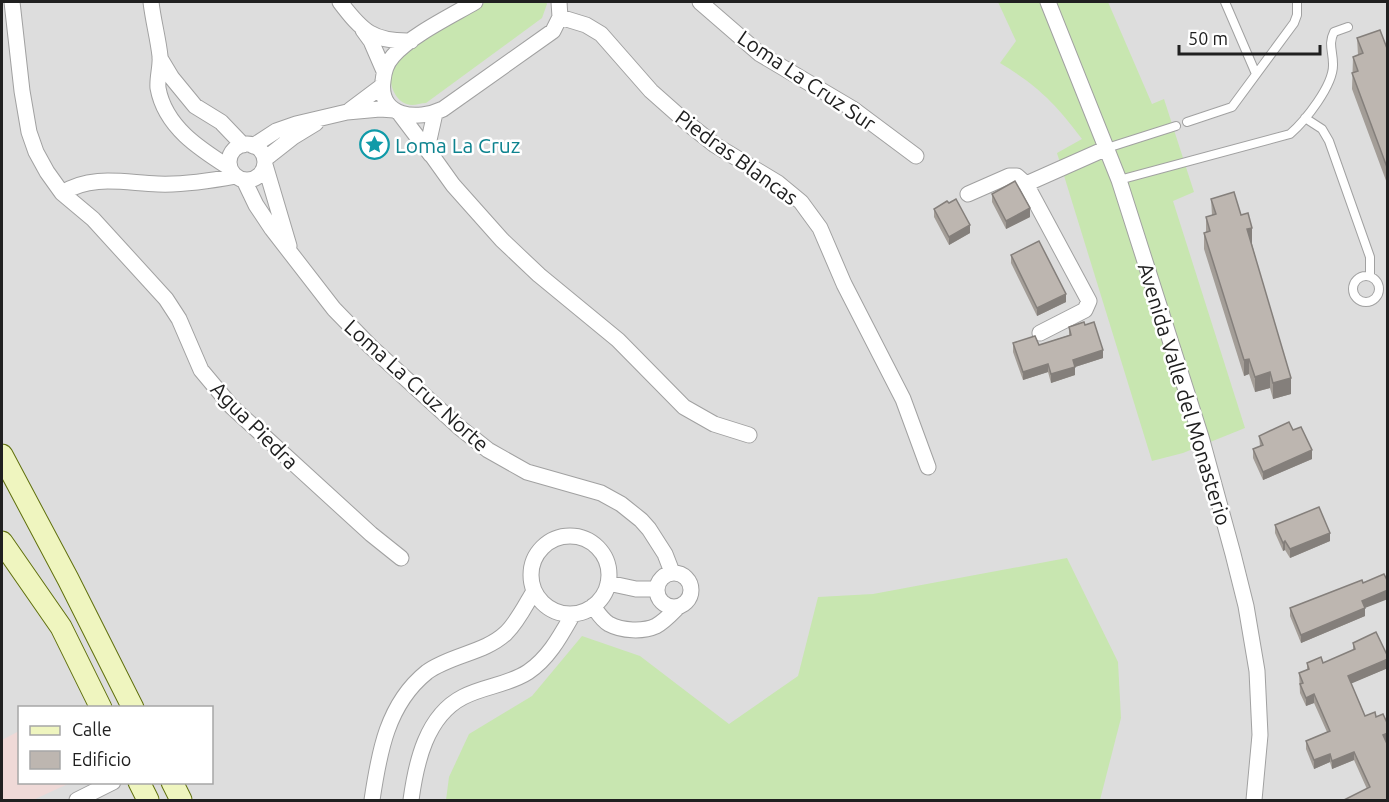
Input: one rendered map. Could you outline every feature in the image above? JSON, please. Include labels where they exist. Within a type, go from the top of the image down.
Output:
[{"type":"main road","points":[[2,455],[133,706]]},
{"type":"main road","points":[[2,542],[61,627],[100,706]]},
{"type":"main road","points":[[140,784],[148,801]]},
{"type":"main road","points":[[172,784],[181,801]]},
{"type":"street","name":"Agua Piedra","points":[[12,2],[29,132],[42,162],[62,193],[93,219],[166,299],[179,319],[201,370],[232,407],[371,534],[401,558]]},
{"type":"street","points":[[151,2],[160,58],[158,87],[164,105],[172,120],[200,148],[237,175]]},
{"type":"street","points":[[340,2],[371,41],[383,79],[387,102],[434,157],[453,185],[502,240],[539,275],[618,340],[684,407],[714,424],[749,435]]},
{"type":"street","points":[[347,112],[383,79],[394,55],[411,41],[475,2]]},
{"type":"street","points":[[237,175],[229,162],[233,151],[285,127],[347,112],[380,109],[417,117],[444,110],[553,31],[560,17],[560,2]]},
{"type":"street","name":"Loma La Cruz Sur","points":[[700,2],[760,54],[853,109],[916,156]]},
{"type":"street","name":"Avenida Valle del Monasterio","points":[[1048,2],[1119,180],[1201,437],[1246,606],[1260,704],[1258,767],[1254,801]]},
{"type":"street","name":"Piedras Blancas","points":[[560,17],[586,25],[601,34],[651,91],[686,122],[716,145],[778,183],[801,202],[820,228],[844,284],[903,399],[928,467]]},
{"type":"street","points":[[363,30],[384,40],[411,41]]},
{"type":"street","points":[[160,58],[172,78],[195,106],[221,122],[248,145],[262,153],[265,162]]},
{"type":"street","points":[[434,157],[429,140],[435,113]]},
{"type":"street","points":[[62,193],[74,186],[90,182],[115,180],[157,184],[192,183],[237,175],[255,179],[260,175],[265,162],[293,137],[322,119]]},
{"type":"street","points":[[1026,184],[1107,148]]},
{"type":"street","name":"Loma La Cruz Norte","points":[[265,162],[291,251]]},
{"type":"street","name":"Loma La Cruz Norte","points":[[237,175],[272,229],[291,251],[322,295],[352,328],[473,439],[507,462],[527,472],[601,494],[632,511],[649,529],[665,554],[672,572]]},
{"type":"street","points":[[968,194],[1009,176],[1017,176],[1026,184],[1089,301],[1085,310],[1040,333]]},
{"type":"street","points":[[562,537],[580,537],[597,546],[603,553],[608,566],[608,583],[603,596],[593,606],[573,614],[552,609],[543,604],[531,582],[531,568],[536,555],[549,542],[562,537]]},
{"type":"street","points":[[593,606],[610,625],[644,630],[663,621],[690,598],[691,586],[685,576],[672,572],[659,580],[657,595],[665,605],[678,607]]},
{"type":"street","points":[[608,583],[636,589],[657,589]]},
{"type":"street","points":[[372,801],[383,738],[402,700],[428,672],[490,644],[504,635],[517,620],[534,591]]},
{"type":"street","points":[[411,801],[415,774],[428,734],[444,710],[463,697],[528,672],[544,658],[573,614]]},
{"type":"street","points":[[77,801],[111,784]]},
{"type":"lane","points":[[1226,2],[1256,74]]},
{"type":"lane","points":[[1187,122],[1224,112],[1232,107],[1294,22],[1297,15],[1297,3]]},
{"type":"lane","points":[[1119,180],[1290,134],[1305,118],[1327,85],[1333,64],[1330,40],[1334,32],[1348,27]]},
{"type":"lane","points":[[1305,118],[1322,129],[1329,141],[1370,257],[1370,276]]},
{"type":"lane","points":[[1107,148],[1176,126]]},
{"type":"shaded area","points":[[2,2],[1387,2],[1387,800],[2,800]]},
{"type":"shaded area","points":[[18,732],[18,784],[68,784],[33,800],[2,800],[2,740]]},
{"type":"green space","points":[[486,2],[546,2],[547,4],[542,18],[426,103],[412,105],[401,101],[394,92],[391,81],[392,70],[397,62],[419,43]]},
{"type":"green space","points":[[998,2],[1108,2],[1152,104],[1164,99],[1194,192],[1173,201],[1245,428],[1183,453],[1152,461],[1057,153],[1082,139],[1045,96],[1000,63],[1016,41]]},
{"type":"green space","points":[[1067,558],[1118,662],[1121,718],[1100,800],[446,800],[449,777],[469,734],[532,696],[582,636],[640,656],[729,724],[798,676],[818,597],[873,594]]},
{"type":"building","points":[[1380,30],[1388,51],[1388,170],[1352,73],[1358,71],[1353,57],[1363,53],[1357,38]]},
{"type":"building","points":[[1015,181],[1030,208],[1006,221],[992,194]]},
{"type":"building","points":[[1234,192],[1241,215],[1248,213],[1252,228],[1247,229],[1291,378],[1273,383],[1270,372],[1255,377],[1249,359],[1244,360],[1204,233],[1210,231],[1206,217],[1216,214],[1211,199]]},
{"type":"building","points":[[956,199],[970,225],[949,237],[934,209],[947,201],[949,203]]},
{"type":"building","points":[[1039,241],[1066,294],[1037,308],[1011,255]]},
{"type":"building","points":[[1084,322],[1085,325],[1094,322],[1103,350],[1073,360],[1075,367],[1051,374],[1048,364],[1023,372],[1013,343],[1035,336],[1039,345],[1071,335],[1069,327]]},
{"type":"building","points":[[1289,422],[1293,430],[1301,427],[1312,450],[1263,472],[1253,449],[1263,445],[1259,436]]},
{"type":"building","points":[[1319,507],[1330,533],[1290,549],[1285,541],[1283,543],[1275,525]]},
{"type":"building","points":[[1384,574],[1388,582],[1388,590],[1362,601],[1365,608],[1301,635],[1290,608],[1362,580],[1363,583]]},
{"type":"building","points":[[1376,632],[1388,659],[1348,676],[1365,716],[1375,712],[1376,717],[1383,714],[1388,725],[1388,733],[1383,735],[1388,746],[1388,801],[1342,801],[1370,787],[1354,752],[1332,761],[1330,754],[1314,760],[1306,741],[1330,731],[1314,694],[1306,698],[1300,684],[1303,683],[1299,673],[1309,669],[1307,663],[1321,657],[1323,663],[1355,649],[1353,643]]},
{"type":"place","name":"Loma La Cruz","points":[[374,145]]}]
